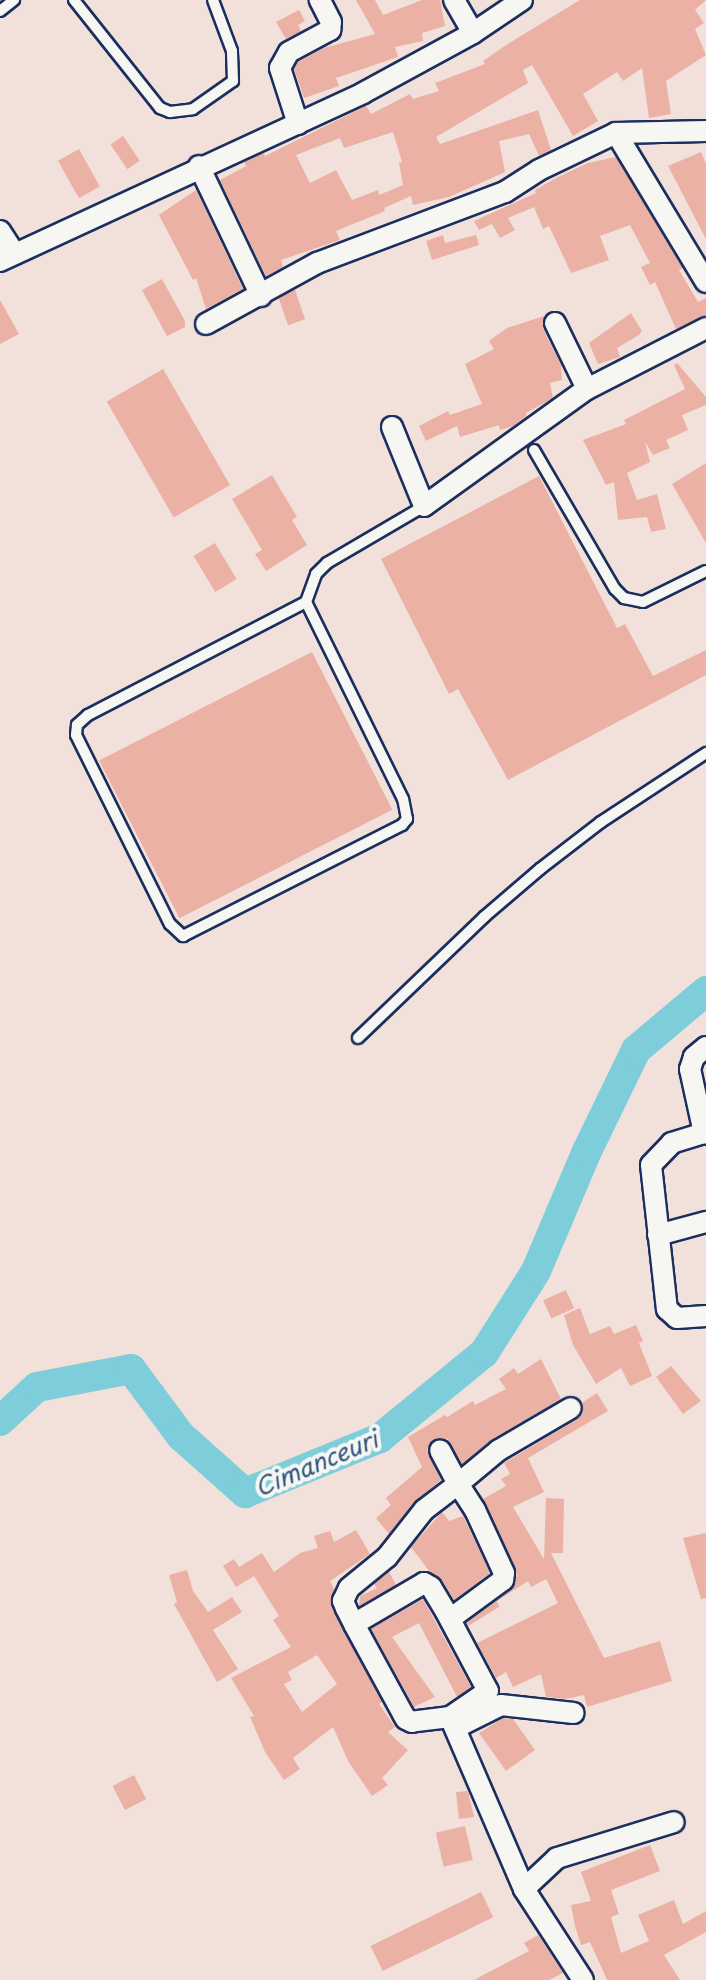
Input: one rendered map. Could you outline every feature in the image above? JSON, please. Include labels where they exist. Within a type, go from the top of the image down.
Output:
[{"type":"street","points":[[298,124],[280,68],[289,52],[330,30],[331,22],[320,0]]},
{"type":"street","points":[[454,0],[473,33]]},
{"type":"street","points":[[0,231],[7,257],[199,166],[298,124],[473,33],[522,0]]},
{"type":"street","points":[[206,324],[338,254],[505,192],[539,170],[616,133],[706,131]]},
{"type":"street","points":[[616,133],[706,282]]},
{"type":"street","points":[[199,166],[261,296]]},
{"type":"street","points":[[555,323],[587,389]]},
{"type":"street","points":[[392,427],[424,506],[587,389],[706,328]]},
{"type":"street","points":[[706,1047],[694,1057],[690,1069],[705,1133],[672,1143],[651,1165],[667,1309],[677,1318],[706,1316]]},
{"type":"street","points":[[658,1235],[706,1222]]},
{"type":"street","points":[[571,1408],[499,1450],[424,1510],[393,1550],[344,1594],[354,1624],[406,1719],[412,1722],[453,1723],[501,1705],[574,1713]]},
{"type":"street","points":[[440,1450],[475,1510],[504,1573],[503,1580],[450,1619]]},
{"type":"street","points":[[354,1624],[424,1583],[431,1587],[489,1687],[486,1694],[453,1723]]},
{"type":"street","points":[[453,1723],[524,1889],[583,1980]]},
{"type":"street","points":[[524,1889],[557,1858],[674,1822]]},
{"type":"lane","points":[[0,11],[14,0]]},
{"type":"lane","points":[[74,0],[160,108],[170,112],[193,109],[233,81],[232,51],[213,0]]},
{"type":"lane","points":[[534,450],[615,589],[624,598],[643,602],[706,571]]},
{"type":"lane","points":[[306,602],[403,799],[407,819],[402,825],[183,936],[170,924],[76,735],[77,725],[88,715],[306,602],[316,574],[327,563],[424,506]]},
{"type":"lane","points":[[358,1038],[484,917],[540,869],[601,822],[706,753]]},
{"type":"building","points":[[356,0],[375,0],[383,15],[422,0],[440,0],[445,26],[422,33],[423,41],[395,47],[398,57],[336,78],[339,86],[304,98],[294,69],[298,62],[324,48],[375,34]]},
{"type":"building","points":[[580,0],[706,0],[695,10],[704,23],[695,29],[706,55],[666,81],[671,114],[649,118],[642,68],[623,81],[617,72],[583,94],[598,121],[573,136],[532,65],[523,70],[528,83],[436,137],[440,144],[538,110],[551,150],[539,156],[529,134],[499,141],[505,172],[449,197],[413,205],[411,196],[384,208],[385,211],[336,231],[340,240],[281,260],[283,267],[266,276],[220,180],[246,166],[244,162],[263,153],[265,156],[366,106],[371,114],[410,94],[413,99],[439,91],[435,83],[485,64],[483,61]],"holes":[[[393,132],[402,162],[399,163],[403,185],[379,195],[378,190],[352,200],[336,170],[310,183],[296,155],[340,138],[344,148]]]},
{"type":"building","points":[[299,10],[305,21],[298,25],[301,31],[286,39],[276,22]]},
{"type":"building","points":[[123,136],[140,161],[127,169],[111,144]]},
{"type":"building","points":[[79,149],[100,187],[79,198],[58,161]]},
{"type":"building","points":[[701,152],[706,164],[706,239],[668,166]]},
{"type":"building","points":[[616,157],[683,268],[679,270],[698,302],[706,298],[706,315],[676,329],[655,282],[650,285],[641,267],[650,263],[630,225],[600,236],[609,260],[571,273],[549,226],[543,229],[534,207],[508,218],[515,230],[500,238],[492,224],[479,230],[474,221],[536,193],[535,190],[588,163]]},
{"type":"building","points":[[196,190],[243,289],[206,309],[196,278],[193,280],[159,215]]},
{"type":"building","points":[[443,235],[445,243],[476,235],[479,245],[432,260],[426,241]]},
{"type":"building","points":[[162,279],[185,321],[185,327],[167,336],[142,290]]},
{"type":"building","points":[[295,290],[305,319],[288,325],[278,296]]},
{"type":"building","points":[[0,300],[19,334],[0,344]]},
{"type":"building","points":[[631,313],[642,331],[617,348],[620,357],[598,364],[589,343]]},
{"type":"building","points":[[544,316],[543,329],[561,365],[562,380],[550,383],[553,398],[526,413],[513,426],[500,430],[499,425],[460,437],[457,426],[426,441],[419,426],[448,411],[450,415],[482,404],[465,364],[494,349],[489,341],[507,328]]},
{"type":"building","points":[[677,363],[706,397],[706,405],[682,415],[688,430],[666,440],[670,448],[653,455],[645,442],[650,462],[627,473],[637,500],[657,494],[666,529],[651,532],[647,517],[618,520],[614,482],[606,485],[583,440],[626,424],[624,420],[685,389],[674,365]]},
{"type":"building","points":[[163,369],[230,485],[174,518],[107,402]]},
{"type":"building","points":[[706,463],[706,543],[672,484]]},
{"type":"building","points":[[272,475],[297,517],[292,520],[307,545],[266,571],[255,554],[262,550],[232,499]]},
{"type":"building","points":[[539,476],[617,628],[625,624],[653,676],[706,650],[706,675],[508,780],[458,689],[449,694],[381,559]]},
{"type":"building","points":[[215,543],[237,579],[215,592],[194,556]]},
{"type":"building","points":[[312,652],[392,810],[179,918],[99,761]]},
{"type":"building","points":[[566,1290],[574,1308],[551,1318],[543,1300]]},
{"type":"building","points":[[580,1308],[590,1334],[610,1326],[614,1334],[636,1325],[643,1341],[639,1343],[652,1376],[630,1386],[621,1368],[596,1384],[573,1345],[564,1315]]},
{"type":"building","points":[[541,1359],[561,1399],[492,1439],[462,1464],[448,1439],[433,1439],[427,1450],[441,1480],[414,1502],[389,1534],[376,1518],[391,1505],[386,1498],[422,1467],[408,1437],[473,1401],[475,1405],[506,1389],[499,1379],[514,1368],[518,1374]]},
{"type":"building","points":[[671,1366],[701,1401],[683,1414],[656,1377]]},
{"type":"building","points":[[597,1393],[608,1411],[528,1458],[544,1492],[513,1507],[544,1559],[546,1498],[564,1499],[563,1553],[551,1553],[604,1658],[660,1641],[672,1681],[587,1707],[584,1695],[566,1699],[546,1697],[541,1674],[513,1687],[506,1672],[496,1678],[477,1643],[558,1603],[546,1579],[531,1587],[528,1581],[497,1601],[499,1607],[468,1626],[467,1623],[511,1590],[517,1575],[483,1499],[506,1486],[501,1479],[510,1474],[504,1463],[578,1419],[583,1414],[583,1402]]},
{"type":"building","points":[[442,1512],[449,1521],[463,1516],[490,1573],[454,1600],[442,1580],[429,1571],[411,1547]]},
{"type":"building","points":[[356,1530],[370,1554],[330,1581],[334,1589],[331,1606],[382,1702],[379,1704],[395,1727],[388,1732],[408,1750],[382,1778],[388,1785],[372,1796],[348,1761],[333,1727],[293,1758],[300,1769],[284,1780],[265,1752],[250,1717],[254,1716],[231,1678],[291,1647],[273,1620],[279,1616],[254,1576],[236,1587],[223,1566],[234,1559],[239,1567],[262,1553],[274,1572],[300,1553],[318,1548],[314,1536],[330,1531],[334,1542]],"holes":[[[317,1655],[337,1684],[302,1712],[284,1684],[292,1680],[288,1672]]]},
{"type":"building","points":[[706,1533],[706,1598],[701,1599],[683,1538]]},
{"type":"building","points":[[187,1570],[193,1591],[208,1612],[232,1597],[242,1612],[213,1630],[238,1669],[217,1682],[174,1604],[177,1602],[169,1575]]},
{"type":"building","points":[[389,1572],[396,1585],[359,1606],[360,1596],[377,1588],[374,1584]]},
{"type":"building","points":[[423,1599],[471,1687],[457,1697],[419,1623],[392,1637],[435,1697],[414,1707],[371,1629]]},
{"type":"building","points":[[503,1718],[513,1719],[535,1750],[506,1771],[479,1733]]},
{"type":"building","points":[[134,1775],[146,1799],[125,1810],[113,1786]]},
{"type":"building","points":[[468,1791],[474,1817],[459,1819],[456,1792]]},
{"type":"building","points":[[465,1826],[473,1860],[444,1867],[436,1833]]},
{"type":"building","points":[[650,1845],[660,1871],[611,1890],[619,1914],[611,1917],[621,1953],[649,1941],[638,1915],[674,1900],[683,1924],[706,1911],[706,1932],[664,1955],[680,1980],[607,1980],[590,1942],[581,1945],[575,1926],[571,1905],[591,1901],[581,1872]]},
{"type":"building","points":[[481,1892],[493,1917],[383,1971],[370,1946]]},
{"type":"building","points":[[538,1935],[563,1973],[549,1980],[474,1980],[529,1951],[524,1943]]},
{"type":"waterway","name":"Cimanceuri","points":[[0,1421],[37,1387],[131,1369],[181,1436],[245,1493],[380,1438],[484,1353],[536,1271],[587,1151],[636,1050],[706,991]]}]
